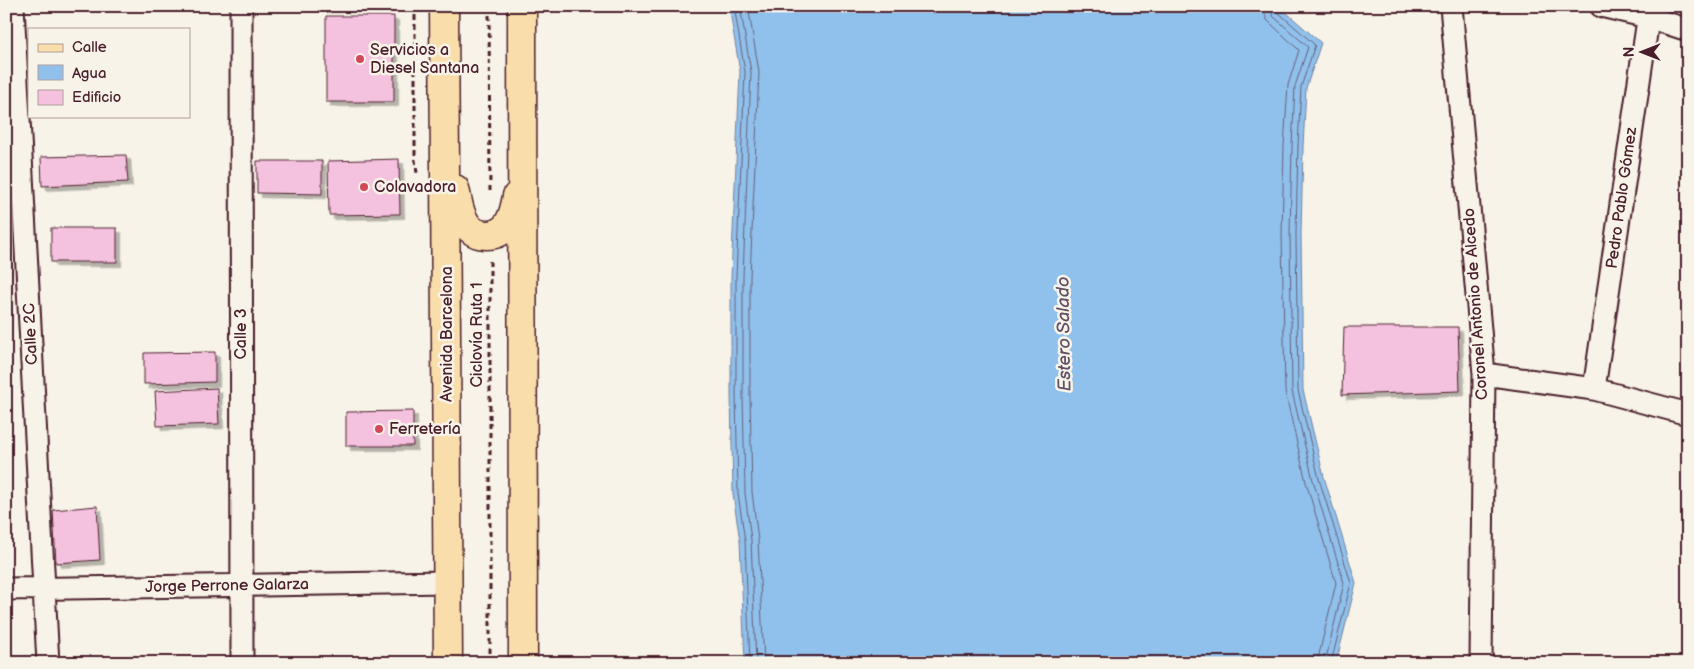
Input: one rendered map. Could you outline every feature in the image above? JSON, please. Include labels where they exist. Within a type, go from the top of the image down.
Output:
[{"type":"main road","name":"Avenida Barcelona","points":[[444,6],[447,148],[448,663]]},
{"type":"main road","points":[[522,6],[523,663]]},
{"type":"main road","points":[[447,148],[463,219],[474,232],[490,235],[505,228],[515,210],[523,155]]},
{"type":"street","name":"Calle 2C","points":[[13,6],[48,663]]},
{"type":"street","name":"Calle 3","points":[[241,6],[242,663]]},
{"type":"street","name":"Coronel Antonio de Alcedo","points":[[1451,6],[1484,374],[1481,663]]},
{"type":"street","points":[[1601,6],[1649,12],[1688,30]]},
{"type":"street","name":"Pedro Pablo Gómez","points":[[1594,389],[1649,12]]},
{"type":"street","points":[[1484,374],[1594,389],[1688,414]]},
{"type":"street","name":"Jorge Perrone Galarza","points":[[6,589],[447,582]]},
{"type":"path","points":[[489,6],[490,195]]},
{"type":"path","name":"Ciclovía Ruta 1","points":[[490,235],[490,663]]},
{"type":"water","name":"Estero Salado","points":[[729,6],[1279,6],[1321,43],[1306,88],[1301,234],[1303,390],[1324,477],[1356,583],[1336,663],[745,663],[740,541],[733,494],[731,395],[731,277],[740,72]]},
{"type":"building","name":"Servicios a Diesel Santana","points":[[326,16],[394,16],[394,102],[326,102]]},
{"type":"building","points":[[126,155],[128,182],[42,186],[41,157]]},
{"type":"building","name":"Colavadora","points":[[399,159],[400,214],[329,215],[328,161]]},
{"type":"building","points":[[257,161],[322,161],[322,194],[257,193]]},
{"type":"building","points":[[51,228],[117,228],[117,262],[51,262]]},
{"type":"building","points":[[1344,327],[1458,327],[1460,391],[1342,395]]},
{"type":"building","points":[[215,352],[215,382],[144,384],[144,353]]},
{"type":"building","points":[[217,388],[219,424],[157,426],[155,391]]},
{"type":"building","name":"Ferretería","points":[[413,411],[413,446],[346,446],[346,412]]},
{"type":"building","points":[[97,506],[100,560],[56,563],[53,510]]},
{"type":"place","name":"Servicios a Diesel Santana","points":[[360,59]]},
{"type":"place","name":"Colavadora","points":[[364,187]]},
{"type":"place","name":"Ferretería","points":[[379,429]]}]
